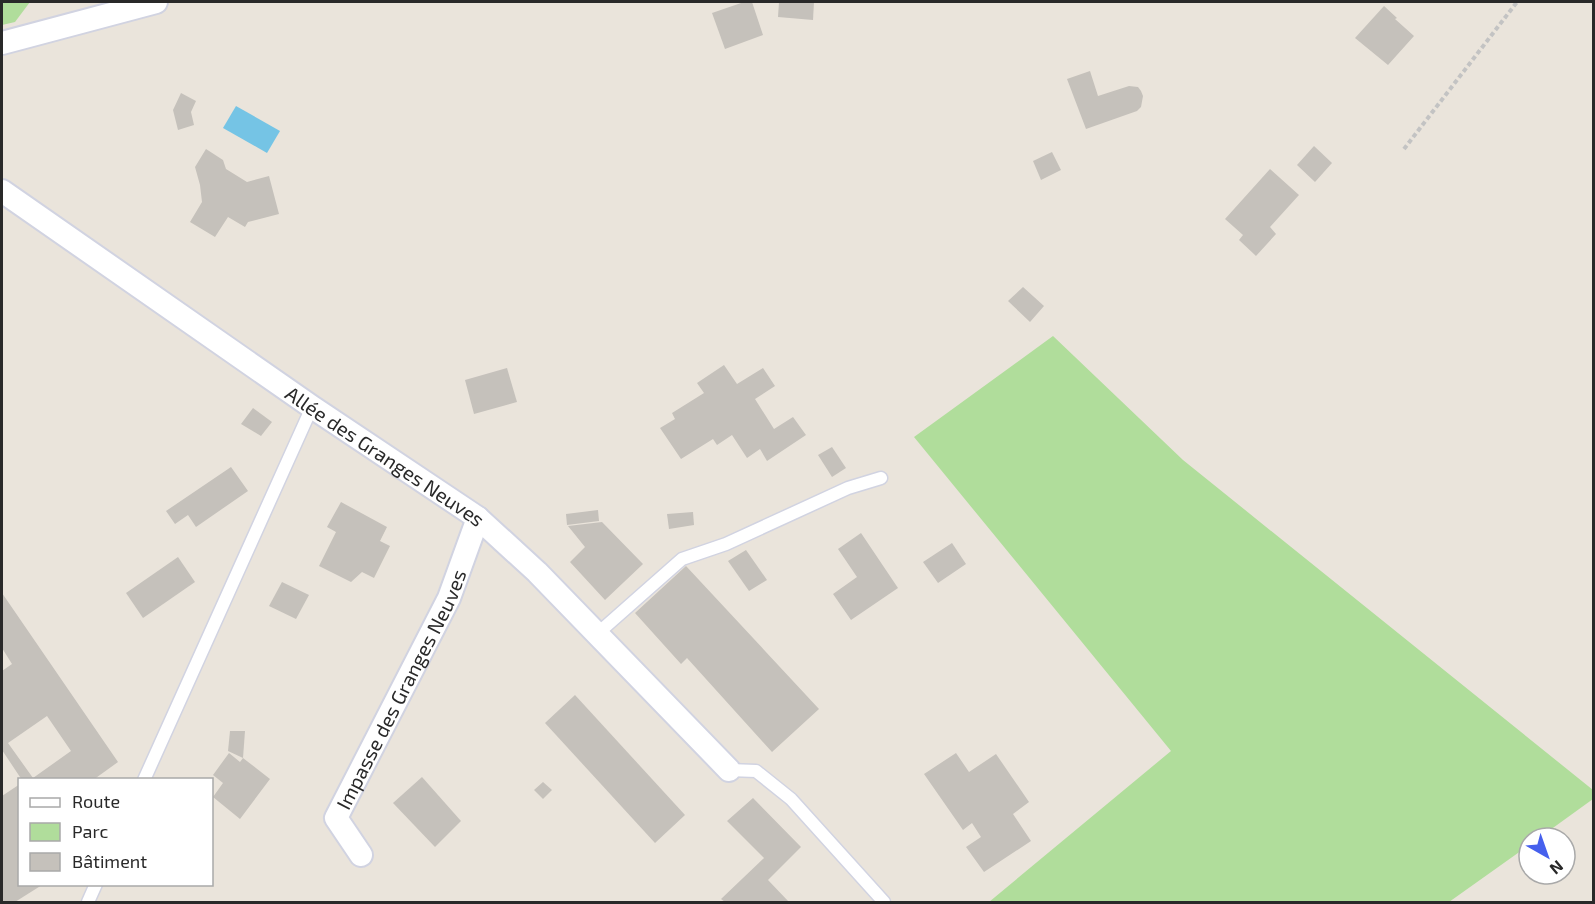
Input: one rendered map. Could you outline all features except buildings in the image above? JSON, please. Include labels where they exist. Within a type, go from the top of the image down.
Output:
[{"type":"street","points":[[2,43],[156,2]]},
{"type":"street","name":"Allée des Granges Neuves","points":[[2,191],[312,407],[477,518],[537,572],[729,770]]},
{"type":"street","name":"Impasse des Granges Neuves","points":[[361,855],[336,818],[449,598],[477,518]]},
{"type":"lane","points":[[145,778],[312,407]]},
{"type":"lane","points":[[597,634],[682,559],[726,544],[848,488],[881,478]]},
{"type":"lane","points":[[729,770],[756,771],[791,799],[884,903]]},
{"type":"lane","points":[[88,903],[96,886]]},
{"type":"path","points":[[1404,149],[1516,2]]},
{"type":"green space","points":[[2,2],[30,2],[15,22],[2,25]]},
{"type":"green space","points":[[1053,336],[1183,460],[1593,790],[1593,799],[1556,826],[1517,826],[1517,854],[1449,902],[989,902],[1171,751],[914,437]]},
{"type":"water","points":[[236,106],[280,131],[267,153],[223,128]]}]
